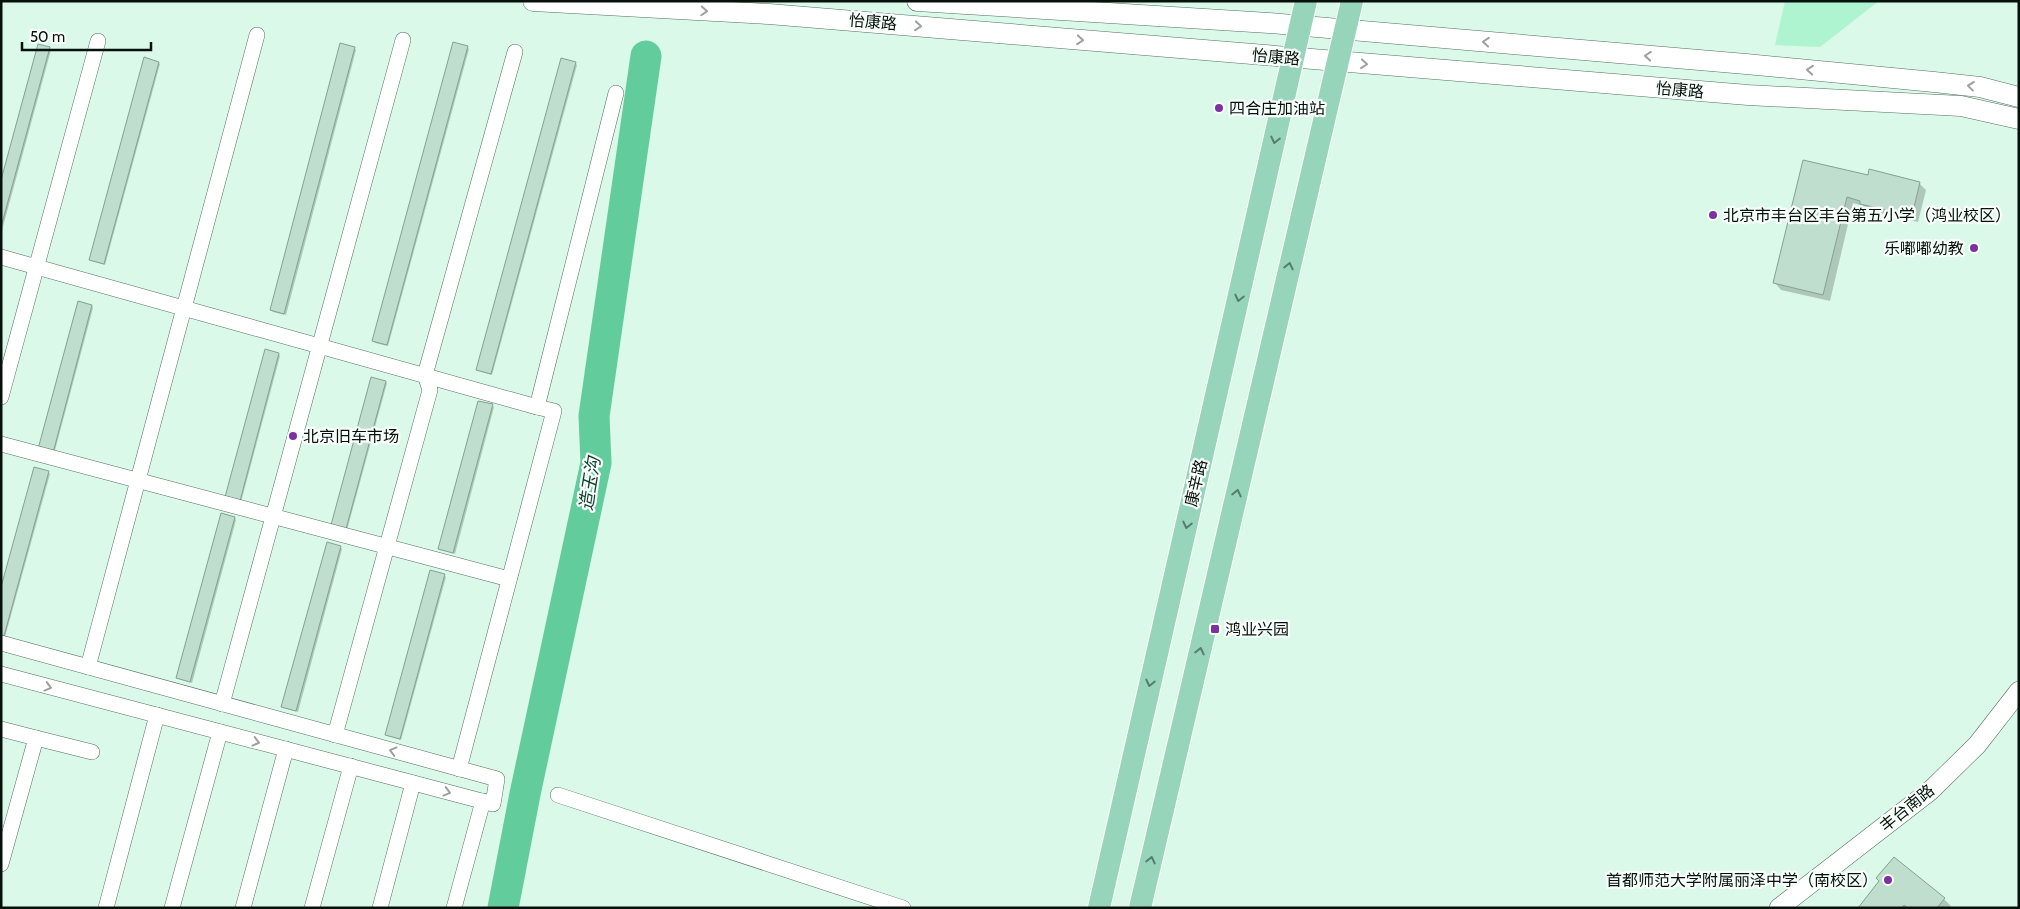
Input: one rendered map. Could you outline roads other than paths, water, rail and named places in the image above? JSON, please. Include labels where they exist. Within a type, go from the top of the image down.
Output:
[{"type":"main road","name":"怡康路","points":[[533,1],[769,14],[1748,95],[1961,106],[2019,119]]},
{"type":"main road","name":"怡康路","points":[[917,1],[1300,26],[1892,77],[1980,87],[2019,97]]},
{"type":"main road","name":"康辛路","points":[[1099,908],[1306,1]]},
{"type":"main road","points":[[1140,908],[1352,1]]},
{"type":"street","points":[[88,666],[257,34]]},
{"type":"street","points":[[222,704],[402,40]]},
{"type":"street","points":[[1,397],[98,41]]},
{"type":"street","points":[[335,735],[430,390],[425,375],[514,52]]},
{"type":"street","points":[[537,407],[616,93]]},
{"type":"street","points":[[1,257],[554,411],[459,769]]},
{"type":"street","points":[[1,444],[509,579]]},
{"type":"street","points":[[1,642],[497,779],[493,804],[1,674]]},
{"type":"street","name":"丰台南路","points":[[1779,908],[1936,785],[1977,745],[2019,690]]},
{"type":"street","points":[[111,907],[157,716]]},
{"type":"street","points":[[1,729],[92,752]]},
{"type":"street","points":[[172,908],[220,732]]},
{"type":"street","points":[[1,864],[36,738]]},
{"type":"street","points":[[243,908],[286,749]]},
{"type":"street","points":[[312,908],[351,766]]},
{"type":"street","points":[[380,908],[413,783]]},
{"type":"street","points":[[558,795],[903,908]]},
{"type":"street","points":[[454,908],[483,801]]},
{"type":"waterway","name":"造玉沟","points":[[503,908],[525,794],[596,463],[594,416],[646,56]]},
{"type":"place","name":"四合庄加油站","points":[[1219,108]]},
{"type":"place","name":"北京市丰台区丰台第五小学（鸿业校区）","points":[[1713,215]]},
{"type":"place","name":"乐嘟嘟幼教","points":[[1974,248]]},
{"type":"place","name":"北京旧车市场","points":[[293,436]]},
{"type":"place","name":"鸿业兴园","points":[[1215,629]]},
{"type":"place","name":"首都师范大学附属丽泽中学（南校区）","points":[[1888,880]]}]
